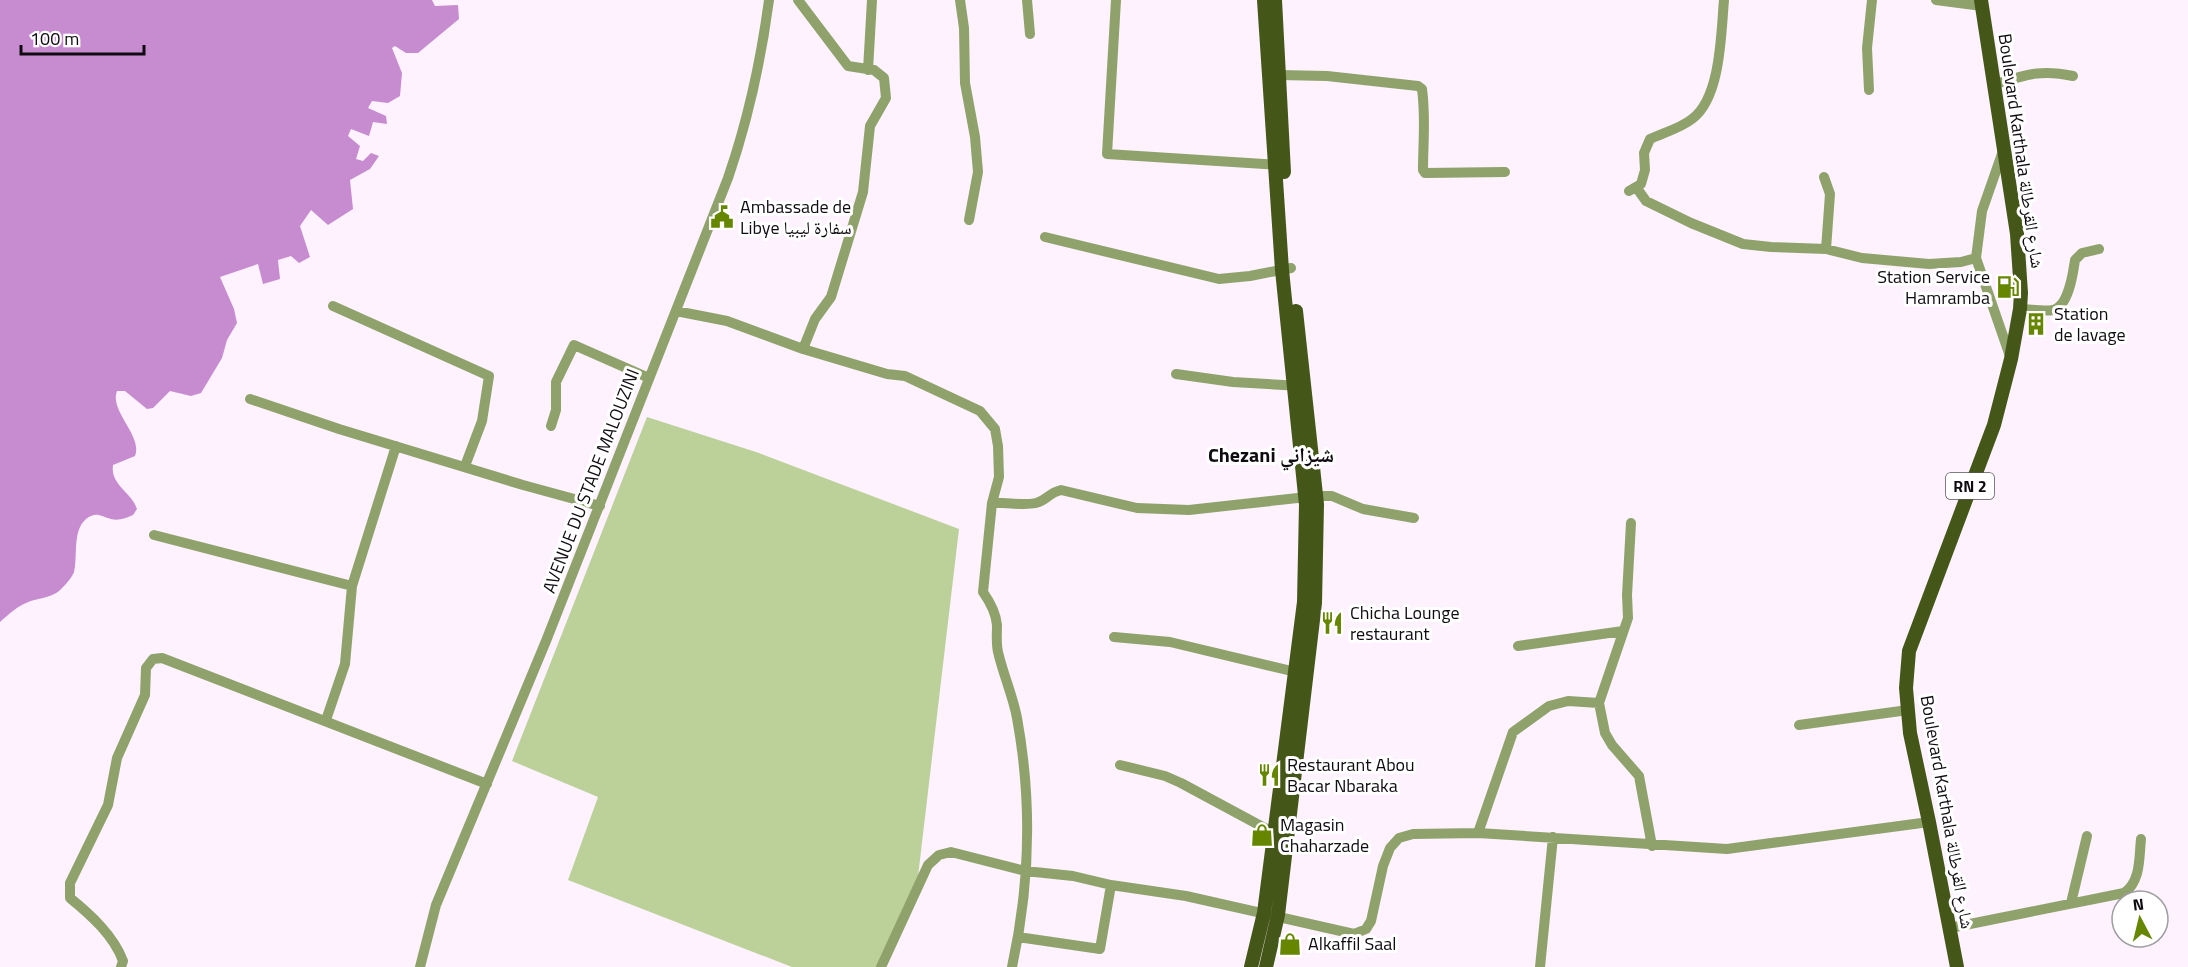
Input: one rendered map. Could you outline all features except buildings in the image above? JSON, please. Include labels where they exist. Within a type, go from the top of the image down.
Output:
[{"type":"main road","points":[[1251,967],[1271,914],[1274,833],[1300,673],[1315,603],[1311,496],[1298,386],[1264,0]]},
{"type":"main road","points":[[1275,0],[1279,75],[1279,165]]},
{"type":"main road","name":"Boulevard Karthala شارع القرطالة","points":[[1957,967],[1910,733],[1906,688],[1909,651],[1994,425],[2011,359],[2020,309],[2020,264],[1982,3]]},
{"type":"main road","points":[[1266,967],[1300,673]]},
{"type":"street","name":"AVENUE DU STADE MALOUZINI","points":[[420,967],[436,904],[488,784],[600,506],[742,139],[769,0]]},
{"type":"street","points":[[798,0],[848,66],[874,70],[884,78],[886,98],[870,126],[863,192],[831,297],[815,319],[803,349]]},
{"type":"street","points":[[868,70],[872,0]]},
{"type":"street","points":[[960,0],[964,28],[965,83],[975,137],[978,172],[969,220]]},
{"type":"street","points":[[1027,0],[1030,34]]},
{"type":"street","points":[[1116,0],[1107,154],[1279,165]]},
{"type":"street","points":[[1724,0],[1716,72],[1704,108],[1692,120],[1650,139],[1644,153],[1645,170],[1641,184],[1632,189],[1646,201],[1733,241],[1765,247],[1826,249],[1862,258],[1918,263],[1943,264],[1976,258]]},
{"type":"street","points":[[1869,90],[1867,48],[1872,0]]},
{"type":"street","points":[[1936,0],[1982,3]]},
{"type":"street","points":[[1995,84],[2030,74],[2051,71],[2073,76]]},
{"type":"street","points":[[1279,75],[1328,76],[1418,86],[1422,89],[1426,115],[1423,160],[1425,173],[1504,172]]},
{"type":"street","points":[[2003,151],[1982,211],[1976,258],[2011,359]]},
{"type":"street","points":[[1824,177],[1830,194],[1826,249]]},
{"type":"street","points":[[1045,237],[1219,279],[1287,269]]},
{"type":"street","points":[[2020,309],[2052,310],[2059,307],[2070,286],[2075,260],[2082,253],[2098,249]]},
{"type":"street","points":[[333,306],[489,376],[482,421],[465,466]]},
{"type":"street","points":[[676,311],[727,321],[803,349],[886,374],[905,376],[980,411],[995,429],[999,477],[992,503],[983,592],[991,603],[997,622],[997,648],[1017,715],[1026,771],[1028,849],[1018,937],[1012,967]]},
{"type":"street","points":[[551,426],[556,410],[556,382],[574,345],[649,378]]},
{"type":"street","points":[[1176,374],[1233,382],[1298,386]]},
{"type":"street","points":[[250,399],[339,429],[600,506]]},
{"type":"street","points":[[326,720],[345,664],[352,586],[396,446]]},
{"type":"street","points":[[992,503],[1032,504],[1044,501],[1051,492],[1061,490],[1137,508],[1189,510],[1311,496],[1332,496],[1363,509],[1414,518]]},
{"type":"street","points":[[1631,523],[1628,618],[1599,703],[1605,733],[1612,745],[1639,776],[1652,846]]},
{"type":"street","points":[[153,535],[352,586]]},
{"type":"street","points":[[1518,646],[1623,631]]},
{"type":"street","points":[[1114,637],[1170,642],[1300,673]]},
{"type":"street","points":[[121,967],[123,961],[119,948],[86,910],[70,898],[69,889],[108,805],[117,758],[145,695],[146,668],[153,659],[162,658],[488,784]]},
{"type":"street","points":[[1478,833],[1513,732],[1549,706],[1568,701],[1599,703]]},
{"type":"street","points":[[1799,725],[1908,711]]},
{"type":"street","points":[[1120,765],[1181,783],[1274,833]]},
{"type":"street","points":[[881,967],[928,865],[939,855],[951,852],[1025,871],[1073,876],[1111,885],[1186,896],[1354,934],[1360,933],[1371,921],[1383,866],[1390,848],[1399,838],[1413,834],[1478,833],[1652,846],[1727,849],[1929,822]]},
{"type":"street","points":[[2071,903],[2087,836]]},
{"type":"street","points":[[1540,967],[1553,837]]},
{"type":"street","points":[[1950,928],[2124,893],[2136,881],[2142,839]]},
{"type":"street","points":[[1018,937],[1100,949],[1111,885]]},
{"type":"green space","points":[[647,417],[759,453],[959,529],[917,885],[882,967],[792,967],[568,880],[598,797],[512,761]]},
{"type":"shaded area","points":[[0,0],[432,0],[435,6],[458,5],[459,19],[418,53],[406,53],[395,46],[392,48],[402,73],[400,96],[388,103],[372,101],[368,108],[386,116],[387,124],[373,122],[369,136],[351,129],[348,136],[360,146],[356,159],[363,161],[371,153],[379,156],[370,169],[350,180],[353,209],[328,225],[311,210],[300,226],[310,257],[299,263],[291,256],[278,260],[280,279],[263,284],[258,264],[220,277],[234,309],[237,323],[227,340],[222,358],[201,393],[191,396],[170,391],[153,408],[147,409],[125,391],[117,391],[118,407],[131,432],[136,448],[135,456],[113,465],[113,472],[137,509],[133,515],[122,519],[114,520],[96,515],[86,519],[79,530],[74,572],[68,582],[55,594],[22,605],[0,622]]},
{"type":"place","name":"Ambassade de Libye سفارة ليبيا","points":[[722,217]]},
{"type":"place","name":"Station Service Hamramba","points":[[2008,287]]},
{"type":"place","name":"Station de lavage","points":[[2036,324]]},
{"type":"place","name":"Chicha Lounge restaurant","points":[[1332,623]]},
{"type":"place","name":"Restaurant Abou Bacar Nbaraka","points":[[1269,775]]},
{"type":"place","name":"Magasin Chaharzade","points":[[1262,835]]},
{"type":"place","name":"Alkaffil Saal","points":[[1290,944]]},
{"type":"district","name":"Chezani شيزاني","points":[[1271,455]]}]
